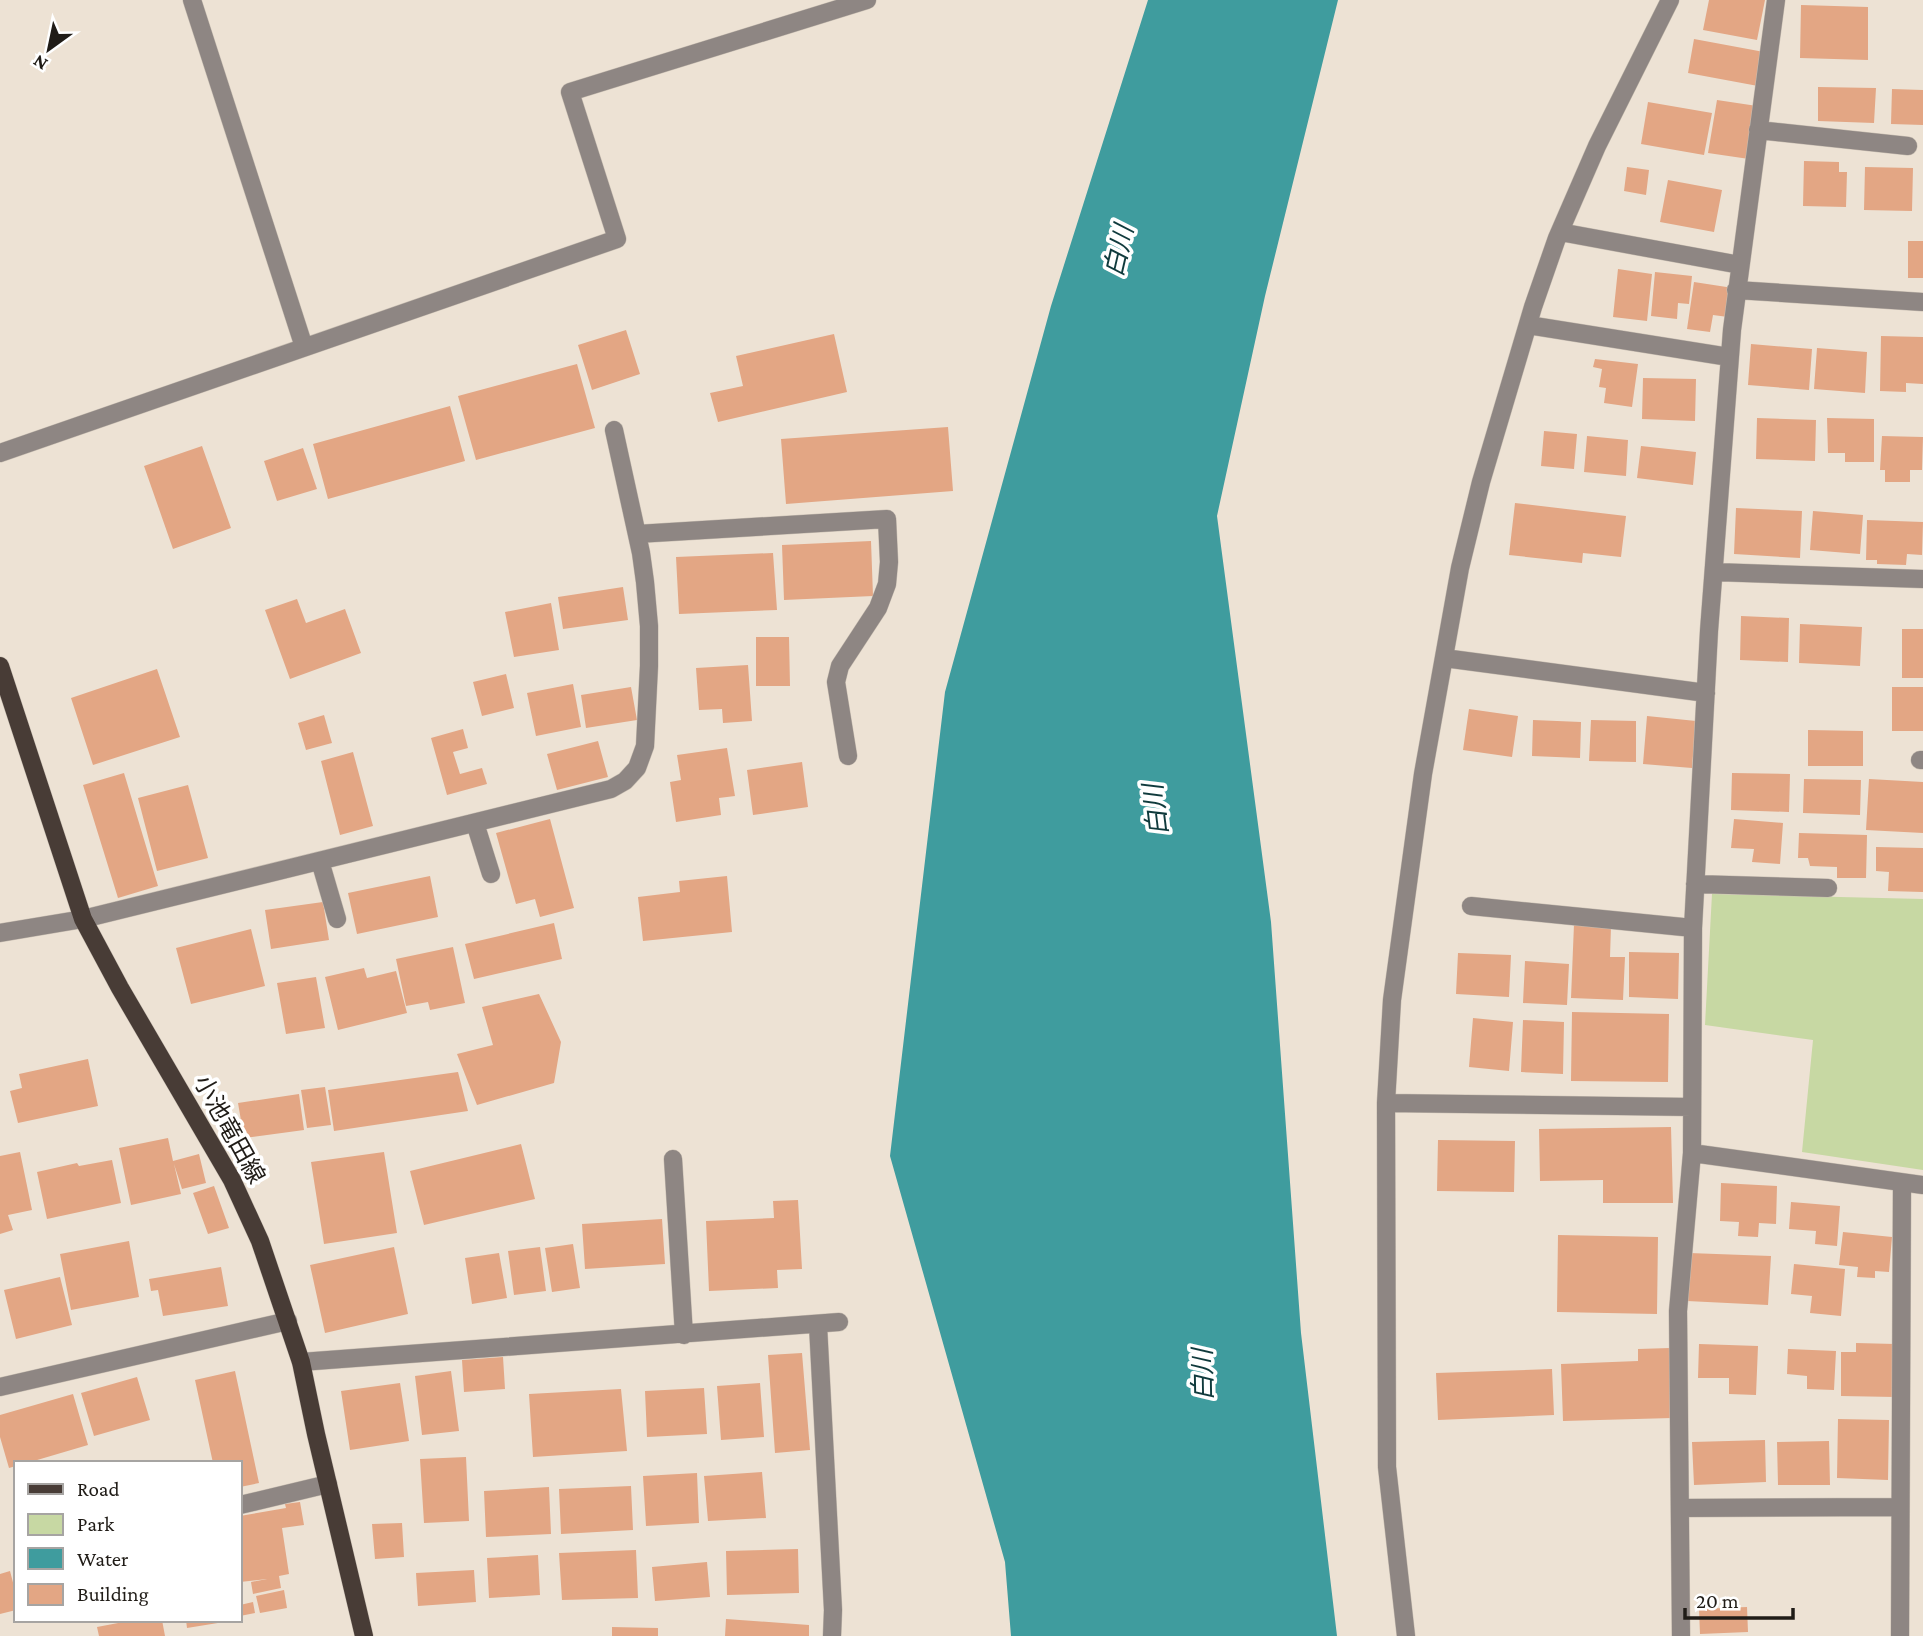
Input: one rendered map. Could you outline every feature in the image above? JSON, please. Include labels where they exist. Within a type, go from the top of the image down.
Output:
[{"type":"main road","name":"小池竜田線","points":[[0,666],[83,919],[232,1180],[260,1241],[301,1362],[362,1633]]},
{"type":"street","points":[[192,0],[304,347]]},
{"type":"street","points":[[0,453],[617,239],[570,92],[867,0]]},
{"type":"street","points":[[1406,1636],[1387,1467],[1386,1103],[1392,1000],[1423,774],[1460,568],[1478,494],[1528,325],[1560,232],[1597,146],[1670,0]]},
{"type":"street","points":[[1681,1636],[1678,1311],[1692,1153],[1693,928],[1706,693],[1729,357],[1776,0]]},
{"type":"street","points":[[1758,130],[1908,146]]},
{"type":"street","points":[[1560,232],[1740,265]]},
{"type":"street","points":[[1736,290],[1923,302]]},
{"type":"street","points":[[1528,325],[1729,357]]},
{"type":"street","points":[[0,933],[83,919],[320,862],[611,789],[625,781],[637,768],[645,746],[649,626],[637,534],[614,430]]},
{"type":"street","points":[[637,534],[887,519],[887,584],[878,608],[840,666],[836,682],[848,756]]},
{"type":"street","points":[[1714,572],[1923,579]]},
{"type":"street","points":[[1444,659],[1706,693]]},
{"type":"street","points":[[475,823],[491,874]]},
{"type":"street","points":[[320,862],[337,919]]},
{"type":"street","points":[[1695,884],[1828,888]]},
{"type":"street","points":[[1471,906],[1693,928]]},
{"type":"street","points":[[1386,1103],[1692,1107]]},
{"type":"street","points":[[1692,1153],[1923,1185]]},
{"type":"street","points":[[673,1159],[684,1335]]},
{"type":"street","points":[[1899,1636],[1902,1183]]},
{"type":"street","points":[[0,1387],[288,1321]]},
{"type":"street","points":[[301,1362],[839,1322]]},
{"type":"street","points":[[818,1325],[833,1610],[832,1636]]},
{"type":"street","points":[[242,1505],[328,1484]]},
{"type":"street","points":[[1680,1508],[1900,1507]]},
{"type":"green space","points":[[1712,894],[1923,899],[1923,1170],[1802,1152],[1813,1040],[1705,1025]]},
{"type":"water","name":"白川","points":[[1148,0],[1338,0],[1265,296],[1217,516],[1271,922],[1301,1333],[1337,1636],[1011,1636],[1005,1562],[890,1156],[945,692],[1051,306]]},
{"type":"building","points":[[1709,0],[1765,0],[1757,40],[1703,30]]},
{"type":"building","points":[[1801,5],[1868,7],[1868,60],[1800,58]]},
{"type":"building","points":[[1694,39],[1764,52],[1758,86],[1688,73]]},
{"type":"building","points":[[1818,87],[1876,88],[1874,123],[1818,121]]},
{"type":"building","points":[[1892,89],[1923,90],[1923,125],[1891,124]]},
{"type":"building","points":[[1717,100],[1757,106],[1749,159],[1708,153]]},
{"type":"building","points":[[1648,102],[1712,113],[1704,155],[1641,144]]},
{"type":"building","points":[[1804,161],[1839,162],[1839,172],[1847,172],[1846,207],[1803,206]]},
{"type":"building","points":[[1627,167],[1649,170],[1646,195],[1624,191]]},
{"type":"building","points":[[1865,167],[1913,168],[1912,211],[1864,210]]},
{"type":"building","points":[[1668,180],[1722,190],[1714,232],[1660,222]]},
{"type":"building","points":[[1908,241],[1923,241],[1923,278],[1908,278]]},
{"type":"building","points":[[1618,269],[1652,274],[1647,321],[1613,317]]},
{"type":"building","points":[[1655,272],[1692,276],[1689,304],[1678,303],[1677,319],[1651,316]]},
{"type":"building","points":[[1694,282],[1733,288],[1728,317],[1713,315],[1710,332],[1687,329]]},
{"type":"building","points":[[626,330],[640,374],[592,390],[578,345]]},
{"type":"building","points":[[834,334],[847,392],[718,422],[710,393],[743,386],[736,356]]},
{"type":"building","points":[[1881,336],[1923,337],[1923,384],[1906,383],[1906,392],[1880,391]]},
{"type":"building","points":[[1751,344],[1812,349],[1809,390],[1748,385]]},
{"type":"building","points":[[1817,348],[1867,352],[1865,393],[1814,389]]},
{"type":"building","points":[[1595,359],[1638,364],[1632,407],[1604,403],[1606,388],[1599,387],[1602,369],[1593,367]]},
{"type":"building","points":[[577,364],[595,428],[476,460],[458,396]]},
{"type":"building","points":[[1643,378],[1696,379],[1695,421],[1642,419]]},
{"type":"building","points":[[450,406],[465,461],[328,499],[313,444]]},
{"type":"building","points":[[1757,418],[1816,420],[1815,461],[1756,459]]},
{"type":"building","points":[[1827,418],[1874,419],[1874,462],[1845,462],[1845,453],[1828,453]]},
{"type":"building","points":[[948,427],[953,491],[786,504],[781,439]]},
{"type":"building","points":[[1544,431],[1577,434],[1574,469],[1541,466]]},
{"type":"building","points":[[1587,436],[1628,440],[1626,476],[1584,472]]},
{"type":"building","points":[[1882,436],[1923,437],[1922,470],[1910,470],[1910,482],[1885,482],[1885,470],[1880,470]]},
{"type":"building","points":[[202,446],[231,528],[173,549],[144,466]]},
{"type":"building","points":[[1641,446],[1696,452],[1693,485],[1637,478]]},
{"type":"building","points":[[303,448],[317,489],[277,501],[264,461]]},
{"type":"building","points":[[1515,503],[1626,516],[1621,557],[1583,553],[1582,563],[1509,555]]},
{"type":"building","points":[[1736,508],[1802,511],[1800,558],[1734,554]]},
{"type":"building","points":[[1813,511],[1863,515],[1860,554],[1810,550]]},
{"type":"building","points":[[1867,520],[1923,522],[1922,555],[1907,554],[1906,565],[1877,564],[1877,560],[1866,560]]},
{"type":"building","points":[[871,541],[873,596],[784,600],[782,545]]},
{"type":"building","points":[[773,553],[777,610],[679,614],[676,557]]},
{"type":"building","points":[[623,587],[628,620],[563,629],[558,597]]},
{"type":"building","points":[[297,599],[306,623],[345,609],[361,653],[290,679],[265,610]]},
{"type":"building","points":[[551,603],[559,650],[514,657],[505,612]]},
{"type":"building","points":[[1741,616],[1789,618],[1788,662],[1740,660]]},
{"type":"building","points":[[1800,624],[1862,627],[1860,666],[1799,663]]},
{"type":"building","points":[[1902,629],[1923,629],[1923,678],[1902,678]]},
{"type":"building","points":[[756,637],[789,637],[790,686],[756,686]]},
{"type":"building","points":[[748,665],[752,721],[723,723],[722,709],[699,710],[696,668]]},
{"type":"building","points":[[157,669],[180,737],[93,765],[71,698]]},
{"type":"building","points":[[506,674],[514,708],[482,716],[473,682]]},
{"type":"building","points":[[573,684],[581,727],[536,736],[527,693]]},
{"type":"building","points":[[631,687],[637,720],[586,728],[581,695]]},
{"type":"building","points":[[1892,687],[1923,687],[1923,731],[1892,731]]},
{"type":"building","points":[[1469,709],[1518,716],[1512,757],[1463,750]]},
{"type":"building","points":[[324,715],[332,743],[306,750],[298,723]]},
{"type":"building","points":[[1647,716],[1696,721],[1692,768],[1643,764]]},
{"type":"building","points":[[1533,720],[1581,722],[1580,758],[1532,756]]},
{"type":"building","points":[[1591,720],[1636,721],[1636,762],[1589,761]]},
{"type":"building","points":[[463,729],[468,748],[453,752],[460,774],[482,768],[487,784],[447,795],[431,738]]},
{"type":"building","points":[[1808,730],[1863,731],[1863,766],[1808,766]]},
{"type":"building","points":[[598,741],[608,777],[557,790],[547,754]]},
{"type":"building","points":[[727,748],[735,796],[719,798],[721,815],[676,822],[670,782],[681,780],[677,755]]},
{"type":"building","points":[[353,752],[373,826],[340,835],[321,761]]},
{"type":"building","points":[[802,762],[808,807],[753,815],[747,770]]},
{"type":"building","points":[[124,773],[158,886],[118,898],[83,785]]},
{"type":"building","points":[[1732,773],[1790,774],[1789,812],[1731,810]]},
{"type":"building","points":[[1804,779],[1861,780],[1860,815],[1803,813]]},
{"type":"building","points":[[1869,779],[1923,782],[1923,833],[1866,830]]},
{"type":"building","points":[[188,785],[208,858],[157,871],[138,798]]},
{"type":"building","points":[[550,819],[574,908],[540,917],[535,899],[516,904],[496,833]]},
{"type":"building","points":[[1734,819],[1783,823],[1780,864],[1752,862],[1754,849],[1731,848]]},
{"type":"building","points":[[1799,833],[1867,835],[1866,878],[1837,878],[1837,867],[1810,866],[1808,858],[1798,858]]},
{"type":"building","points":[[1876,847],[1923,848],[1923,892],[1888,891],[1889,872],[1876,871]]},
{"type":"building","points":[[430,876],[438,917],[357,934],[348,893]]},
{"type":"building","points":[[727,876],[732,932],[643,941],[638,897],[680,892],[679,881]]},
{"type":"building","points":[[323,902],[329,940],[271,949],[265,910]]},
{"type":"building","points":[[554,923],[562,959],[474,979],[465,944]]},
{"type":"building","points":[[1574,924],[1611,926],[1610,957],[1625,957],[1623,1000],[1571,998]]},
{"type":"building","points":[[251,929],[265,986],[191,1004],[176,948]]},
{"type":"building","points":[[453,947],[465,1003],[430,1010],[428,1002],[406,1006],[396,959]]},
{"type":"building","points":[[1629,952],[1679,953],[1678,999],[1629,997]]},
{"type":"building","points":[[1458,953],[1511,955],[1509,997],[1456,994]]},
{"type":"building","points":[[1525,961],[1569,964],[1567,1005],[1523,1003]]},
{"type":"building","points":[[364,968],[367,978],[396,971],[407,1013],[338,1030],[325,977]]},
{"type":"building","points":[[316,977],[325,1028],[286,1034],[277,983]]},
{"type":"building","points":[[539,994],[561,1042],[554,1083],[477,1105],[457,1054],[493,1045],[482,1007]]},
{"type":"building","points":[[1572,1012],[1669,1014],[1668,1082],[1571,1081]]},
{"type":"building","points":[[1473,1018],[1513,1022],[1509,1071],[1469,1067]]},
{"type":"building","points":[[1523,1020],[1564,1022],[1563,1074],[1521,1072]]},
{"type":"building","points":[[88,1059],[98,1106],[18,1123],[10,1091],[22,1088],[19,1074]]},
{"type":"building","points":[[458,1072],[468,1111],[334,1131],[328,1090]]},
{"type":"building","points":[[325,1087],[331,1125],[307,1128],[301,1090]]},
{"type":"building","points":[[299,1094],[304,1130],[244,1138],[238,1103]]},
{"type":"building","points":[[1671,1127],[1673,1203],[1603,1203],[1603,1180],[1540,1181],[1539,1129]]},
{"type":"building","points":[[168,1138],[173,1161],[199,1154],[206,1183],[182,1189],[174,1164],[181,1194],[131,1205],[119,1148]]},
{"type":"building","points":[[1438,1140],[1515,1141],[1514,1192],[1437,1191]]},
{"type":"building","points":[[521,1144],[535,1199],[424,1225],[410,1171]]},
{"type":"building","points":[[20,1152],[32,1210],[8,1215],[13,1230],[0,1234],[0,1156]]},
{"type":"building","points":[[384,1152],[397,1233],[324,1244],[311,1162]]},
{"type":"building","points":[[112,1160],[121,1203],[47,1219],[37,1172],[77,1163],[79,1166]]},
{"type":"building","points":[[1721,1183],[1777,1186],[1776,1224],[1759,1223],[1758,1237],[1738,1236],[1739,1222],[1720,1221]]},
{"type":"building","points":[[214,1186],[229,1228],[208,1234],[193,1193]]},
{"type":"building","points":[[798,1200],[802,1269],[777,1270],[778,1288],[709,1291],[706,1221],[774,1218],[773,1201]]},
{"type":"building","points":[[1791,1202],[1840,1206],[1837,1246],[1815,1244],[1816,1231],[1789,1229]]},
{"type":"building","points":[[662,1219],[665,1264],[585,1269],[582,1224]]},
{"type":"building","points":[[1843,1232],[1892,1237],[1889,1272],[1875,1271],[1875,1278],[1857,1277],[1858,1267],[1839,1265]]},
{"type":"building","points":[[1558,1235],[1658,1237],[1657,1314],[1557,1312]]},
{"type":"building","points":[[129,1241],[139,1297],[71,1310],[60,1254]]},
{"type":"building","points":[[573,1244],[580,1288],[552,1292],[545,1248]]},
{"type":"building","points":[[394,1247],[408,1314],[325,1333],[310,1265]]},
{"type":"building","points":[[540,1247],[546,1291],[514,1295],[508,1251]]},
{"type":"building","points":[[499,1253],[507,1298],[472,1304],[465,1258]]},
{"type":"building","points":[[1689,1253],[1771,1256],[1768,1305],[1687,1301]]},
{"type":"building","points":[[1794,1264],[1845,1269],[1841,1316],[1810,1313],[1812,1296],[1791,1294]]},
{"type":"building","points":[[221,1267],[228,1306],[163,1316],[158,1290],[151,1291],[149,1279]]},
{"type":"building","points":[[60,1277],[72,1325],[16,1339],[4,1290]]},
{"type":"building","points":[[1856,1343],[1895,1344],[1895,1397],[1841,1396],[1841,1352],[1856,1352]]},
{"type":"building","points":[[1699,1344],[1758,1346],[1756,1395],[1729,1394],[1729,1378],[1698,1378]]},
{"type":"building","points":[[1670,1348],[1672,1418],[1563,1421],[1561,1364],[1638,1361],[1638,1349]]},
{"type":"building","points":[[1788,1349],[1836,1351],[1834,1390],[1807,1389],[1807,1376],[1787,1374]]},
{"type":"building","points":[[802,1353],[810,1450],[775,1453],[768,1355]]},
{"type":"building","points":[[503,1357],[505,1389],[464,1392],[462,1360]]},
{"type":"building","points":[[1552,1369],[1554,1415],[1438,1420],[1436,1373]]},
{"type":"building","points":[[235,1371],[259,1483],[242,1487],[242,1461],[213,1461],[195,1380]]},
{"type":"building","points":[[451,1371],[459,1431],[422,1435],[415,1376]]},
{"type":"building","points":[[137,1377],[150,1420],[94,1436],[81,1393]]},
{"type":"building","points":[[400,1383],[409,1441],[350,1450],[341,1391]]},
{"type":"building","points":[[760,1383],[764,1437],[721,1440],[717,1386]]},
{"type":"building","points":[[704,1388],[707,1434],[647,1437],[645,1391]]},
{"type":"building","points":[[621,1389],[627,1451],[533,1457],[529,1394]]},
{"type":"building","points":[[73,1394],[88,1445],[34,1461],[14,1461],[14,1467],[9,1468],[0,1437],[0,1415]]},
{"type":"building","points":[[1838,1419],[1889,1420],[1888,1480],[1837,1478]]},
{"type":"building","points":[[1765,1440],[1766,1482],[1694,1485],[1692,1442]]},
{"type":"building","points":[[1829,1441],[1830,1485],[1778,1485],[1777,1442]]},
{"type":"building","points":[[466,1457],[469,1521],[424,1523],[420,1459]]},
{"type":"building","points":[[762,1472],[766,1518],[708,1521],[704,1476]]},
{"type":"building","points":[[697,1473],[699,1523],[646,1526],[643,1476]]},
{"type":"building","points":[[631,1486],[633,1530],[561,1534],[559,1489]]},
{"type":"building","points":[[549,1487],[551,1534],[486,1537],[484,1491]]},
{"type":"building","points":[[300,1502],[304,1525],[282,1528],[289,1574],[279,1576],[281,1588],[253,1594],[251,1582],[267,1579],[242,1582],[242,1516],[286,1508],[285,1504]]},
{"type":"building","points":[[402,1523],[404,1557],[375,1559],[372,1524]]},
{"type":"building","points":[[798,1549],[799,1593],[727,1595],[726,1551]]},
{"type":"building","points":[[636,1550],[638,1598],[562,1600],[559,1553]]},
{"type":"building","points":[[538,1555],[540,1595],[489,1598],[487,1558]]},
{"type":"building","points":[[707,1562],[710,1597],[655,1601],[652,1567]]},
{"type":"building","points":[[474,1570],[476,1602],[418,1606],[416,1573]]},
{"type":"building","points":[[10,1571],[14,1586],[14,1610],[0,1614],[0,1574]]},
{"type":"building","points":[[284,1590],[287,1608],[260,1613],[256,1596]]},
{"type":"building","points":[[253,1602],[255,1613],[242,1616],[242,1605]]},
{"type":"building","points":[[1747,1607],[1748,1632],[1700,1634],[1699,1609]]},
{"type":"building","points":[[726,1619],[809,1625],[809,1636],[725,1636]]},
{"type":"building","points":[[123,1622],[162,1622],[165,1636],[99,1636],[97,1627]]},
{"type":"building","points":[[186,1622],[224,1622],[187,1628]]},
{"type":"building","points":[[612,1627],[658,1628],[658,1636],[612,1636]]}]
